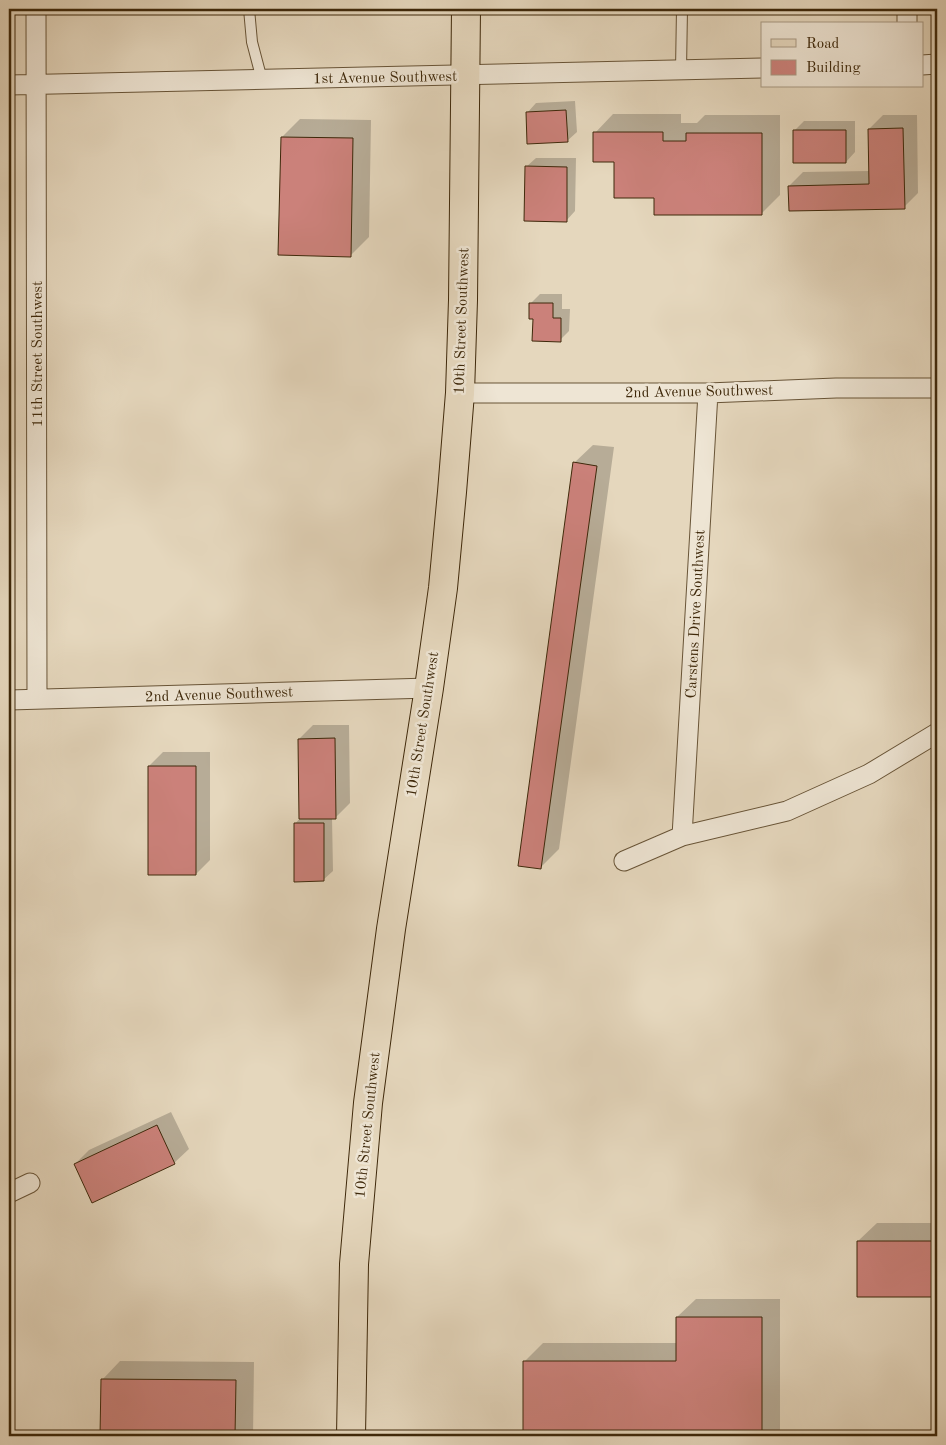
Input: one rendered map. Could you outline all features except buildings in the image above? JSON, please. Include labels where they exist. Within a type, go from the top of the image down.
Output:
[{"type":"main road","name":"10th Street Southwest","points":[[351,1436],[354,1264],[368,1104],[391,929],[429,688],[444,578],[460,393],[464,300],[466,9]]},
{"type":"street","name":"11th Street Southwest","points":[[36,9],[37,699]]},
{"type":"street","points":[[907,9],[907,22]]},
{"type":"street","points":[[924,64],[937,64]]},
{"type":"street","name":"1st Avenue Southwest","points":[[9,85],[761,68]]},
{"type":"street","name":"2nd Avenue Southwest","points":[[460,393],[708,393],[836,388],[937,388]]},
{"type":"street","name":"Carstens Drive Southwest","points":[[682,836],[708,393]]},
{"type":"street","name":"2nd Avenue Southwest","points":[[9,700],[429,688]]},
{"type":"street","points":[[624,861],[682,836],[787,811],[869,774],[937,733]]},
{"type":"street","points":[[9,1193],[30,1183]]},
{"type":"lane","points":[[249,9],[252,42],[262,80]]},
{"type":"lane","points":[[682,9],[682,70]]}]
